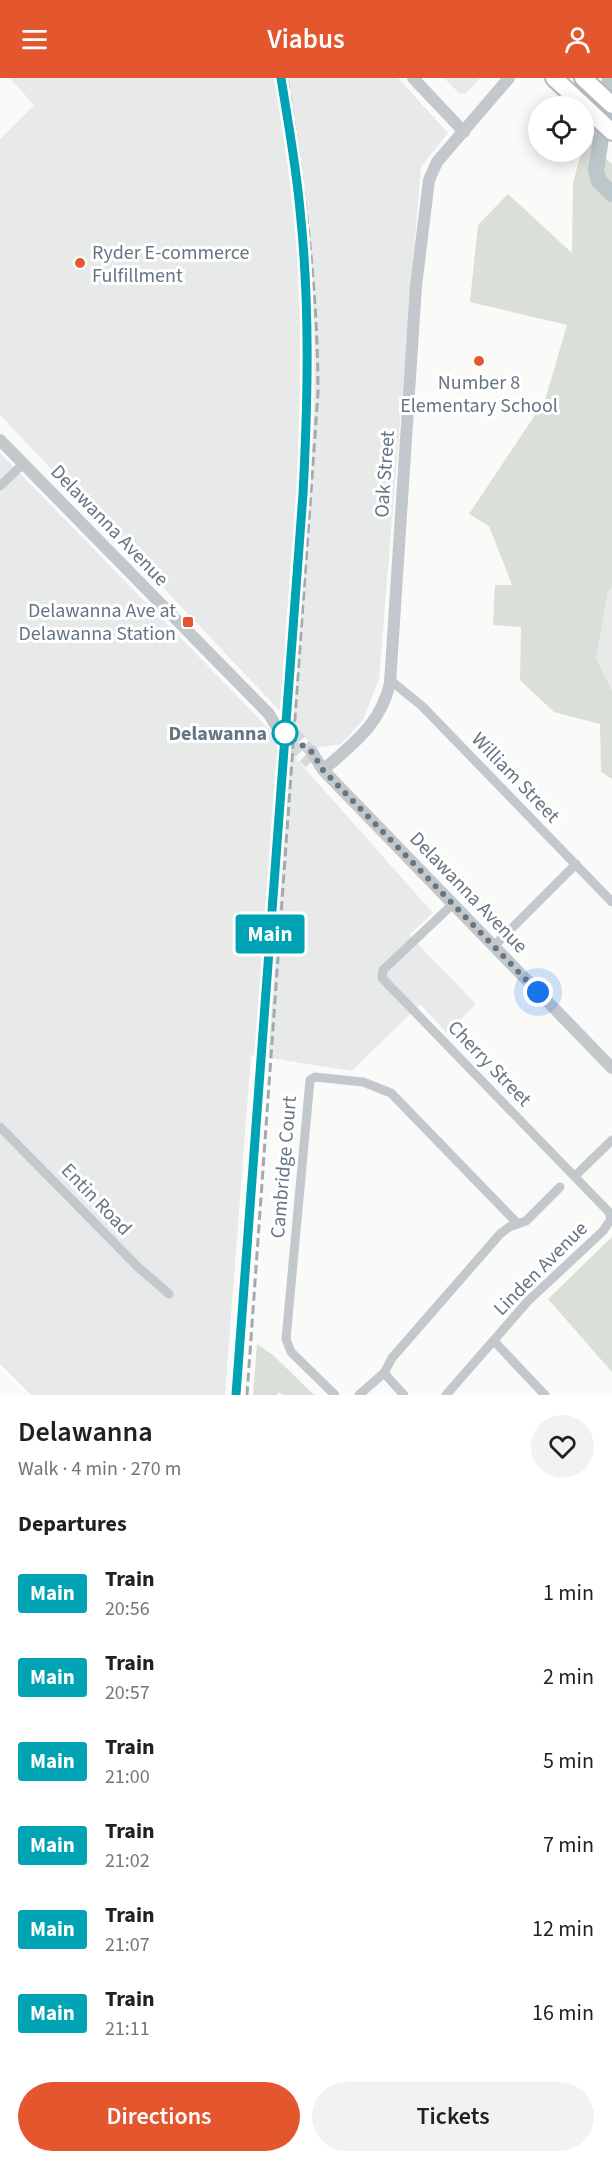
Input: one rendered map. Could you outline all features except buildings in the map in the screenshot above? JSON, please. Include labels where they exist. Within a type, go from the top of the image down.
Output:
[{"type":"highway","points":[[554,78],[612,132]]},
{"type":"highway","points":[[589,84],[612,105]]},
{"type":"street","points":[[413,78],[464,132]]},
{"type":"street","name":"Oak Street","points":[[323,770],[374,723],[386,702],[390,680],[416,286],[426,192],[433,168],[509,78]]},
{"type":"street","name":"Delawanna Avenue","points":[[0,440],[276,721]]},
{"type":"street","points":[[0,486],[23,464]]},
{"type":"street","name":"William Street","points":[[390,680],[422,706],[612,902]]},
{"type":"street","name":"Delawanna Avenue","points":[[311,758],[612,1068]]},
{"type":"street","points":[[494,946],[576,864]]},
{"type":"street","name":"Cherry Street","points":[[454,903],[386,967],[381,975],[575,1176]]},
{"type":"street","name":"Cambridge Court","points":[[335,1395],[291,1352],[286,1339],[310,1080],[315,1077],[363,1082],[391,1093],[517,1223]]},
{"type":"street","name":"Entin Road","points":[[0,1126],[138,1267],[169,1294]]},
{"type":"street","points":[[575,1176],[612,1140]]},
{"type":"street","name":"Linden Avenue","points":[[446,1395],[528,1301],[603,1231],[611,1219],[609,1212],[575,1176]]},
{"type":"street","points":[[359,1395],[384,1373],[392,1358],[500,1234],[517,1223],[526,1221],[560,1187]]},
{"type":"street","points":[[494,1341],[545,1395]]},
{"type":"street","points":[[384,1373],[404,1395]]},
{"type":"shaded area","points":[[10,78],[398,78],[448,133],[421,167],[379,679],[363,720],[341,744],[315,748],[0,415],[0,139],[34,105]]},
{"type":"shaded area","points":[[444,78],[480,78],[465,94],[459,93]]},
{"type":"shaded area","points":[[594,147],[612,164],[612,587],[608,592],[596,658],[612,691],[612,779],[601,772],[600,724],[554,712],[520,680],[521,627],[493,625],[495,585],[512,585],[489,526],[469,514],[545,400],[567,325],[470,302],[478,225],[508,194],[572,253],[573,183],[579,162],[594,162]]},
{"type":"shaded area","points":[[0,453],[277,737],[433,913],[409,935],[476,1004],[447,1033],[420,1004],[352,1071],[251,1055],[225,1395],[31,1395],[0,1364]]},
{"type":"shaded area","points":[[612,587],[612,691],[596,658],[608,591]]},
{"type":"shaded area","points":[[612,1237],[612,1372],[548,1299]]},
{"type":"shaded area","points":[[257,1344],[273,1355],[314,1395],[283,1395],[278,1392],[278,1395],[253,1395]]},
{"type":"waterway","points":[[610,78],[596,171],[599,181],[612,194]]},
{"type":"tunnel","points":[[280,719],[312,752]]},
{"type":"tunnel","points":[[279,731],[310,763]]},
{"type":"railway","points":[[247,1395],[318,393],[313,274],[287,78]]},
{"type":"railway","points":[[236,1395],[306,442],[308,344],[305,265]]},
{"type":"train","name":"Main","points":[[236,1395],[303,494],[308,393],[304,253],[295,166],[281,78]]},
{"type":"place","name":"Ryder E-commerce Fulfillment","points":[[80,263]]},
{"type":"place","name":"Number 8 Elementary School","points":[[479,361]]},
{"type":"place","name":"Delawanna Ave at Delawanna Station","points":[[188,622]]},
{"type":"place","name":"Delawanna","points":[[285,733]]},
{"type":"route","points":[[285,733],[312,752],[323,770],[538,992]]}]
